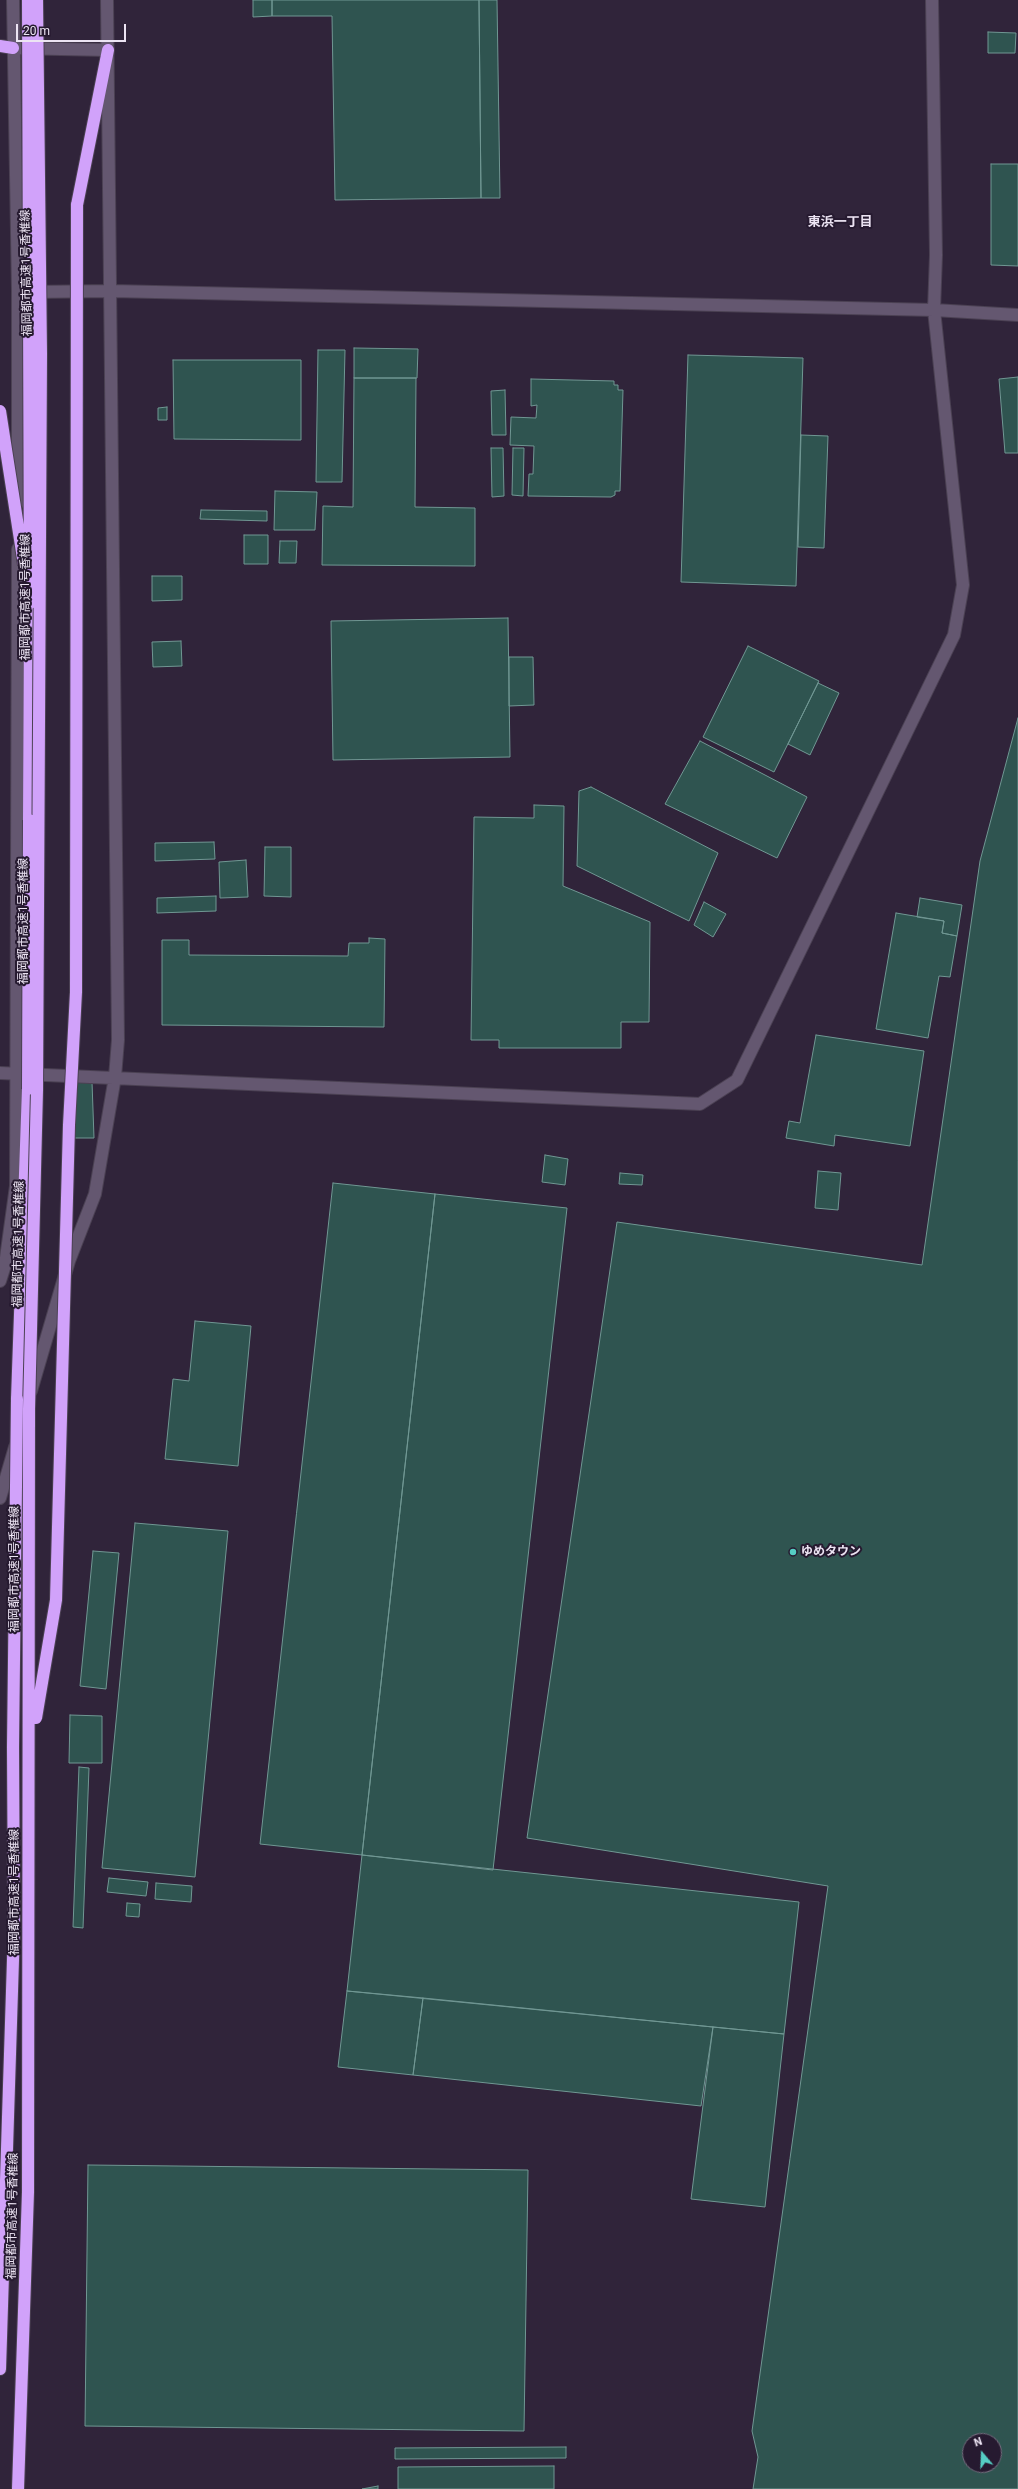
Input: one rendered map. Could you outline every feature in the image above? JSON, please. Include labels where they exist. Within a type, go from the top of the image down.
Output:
[{"type":"highway","name":"福岡都市高速1号香椎線","points":[[0,2368],[14,1928],[13,1747],[17,1399],[28,1089],[30,603],[28,0]]},
{"type":"highway","name":"福岡都市高速1号香椎線","points":[[18,2489],[28,2192],[30,1750],[29,1410],[37,1090],[41,360],[37,0]]},
{"type":"highway","points":[[0,47],[13,48]]},
{"type":"highway","points":[[30,1750],[56,1600],[69,1125],[76,992],[77,205],[108,50]]},
{"type":"highway","points":[[0,411],[30,603]]},
{"type":"street","points":[[0,1281],[5,1265],[16,1186],[18,1073],[18,292],[13,0]]},
{"type":"street","points":[[0,1498],[70,1261],[95,1194],[114,1077],[118,1032],[112,291],[107,0]]},
{"type":"street","points":[[0,1073],[700,1104],[737,1080],[954,635],[963,585],[934,310],[936,255],[932,0]]},
{"type":"street","points":[[13,48],[108,50]]},
{"type":"street","points":[[18,292],[112,291],[934,310],[1018,315]]},
{"type":"building","points":[[253,0],[272,0],[272,16],[253,17]]},
{"type":"building","points":[[272,0],[479,0],[481,198],[335,200],[332,16],[272,16]]},
{"type":"building","points":[[479,0],[497,0],[500,198],[481,198]]},
{"type":"building","points":[[988,32],[1016,33],[1015,53],[988,53]]},
{"type":"building","points":[[991,164],[1018,164],[1018,266],[991,265]]},
{"type":"building","points":[[354,348],[418,349],[417,378],[354,378]]},
{"type":"building","points":[[318,350],[345,350],[342,482],[316,482]]},
{"type":"building","points":[[688,355],[803,358],[796,586],[681,582]]},
{"type":"building","points":[[173,360],[301,360],[301,440],[174,439]]},
{"type":"building","points":[[1018,377],[1018,453],[1005,453],[999,379]]},
{"type":"building","points":[[354,378],[416,378],[415,507],[475,508],[475,566],[322,565],[323,506],[353,507]]},
{"type":"building","points":[[531,379],[614,381],[614,385],[618,385],[618,390],[623,390],[620,491],[615,491],[615,495],[611,497],[528,496],[529,474],[533,474],[534,446],[510,445],[511,417],[536,418],[537,405],[531,406]]},
{"type":"building","points":[[505,390],[506,435],[492,435],[491,391]]},
{"type":"building","points":[[167,407],[167,420],[158,420],[158,408]]},
{"type":"building","points":[[801,435],[828,436],[824,548],[798,547]]},
{"type":"building","points":[[491,448],[503,448],[504,496],[492,497]]},
{"type":"building","points":[[513,448],[524,448],[523,496],[512,495]]},
{"type":"building","points":[[275,491],[317,492],[315,530],[274,530]]},
{"type":"building","points":[[201,510],[267,511],[267,521],[200,519]]},
{"type":"building","points":[[244,535],[268,535],[268,564],[244,564]]},
{"type":"building","points":[[280,541],[297,541],[296,563],[279,563]]},
{"type":"building","points":[[152,576],[182,576],[182,600],[152,601]]},
{"type":"building","points":[[508,618],[510,757],[333,760],[331,621]]},
{"type":"building","points":[[181,641],[182,666],[153,667],[152,642]]},
{"type":"building","points":[[748,646],[819,681],[774,772],[703,737]]},
{"type":"building","points":[[509,657],[533,657],[534,705],[509,706]]},
{"type":"building","points":[[818,683],[839,693],[810,755],[788,744]]},
{"type":"building","name":"ゆめタウン","points":[[1018,718],[1018,2489],[753,2489],[758,2457],[752,2431],[828,1886],[527,1838],[617,1222],[922,1265],[980,861]]},
{"type":"building","points":[[700,741],[807,797],[777,858],[665,804]]},
{"type":"building","points":[[591,787],[718,853],[689,921],[577,866],[579,791]]},
{"type":"building","points":[[534,805],[564,806],[563,886],[650,922],[649,1022],[621,1022],[621,1048],[499,1048],[499,1040],[471,1040],[474,817],[534,818]]},
{"type":"building","points":[[214,842],[215,859],[155,861],[155,843]]},
{"type":"building","points":[[265,847],[291,847],[291,897],[264,896]]},
{"type":"building","points":[[246,860],[248,897],[220,898],[219,862]]},
{"type":"building","points":[[216,896],[216,911],[157,913],[157,898]]},
{"type":"building","points":[[920,898],[962,905],[957,936],[942,933],[944,921],[917,917]]},
{"type":"building","points":[[704,902],[726,914],[713,937],[694,925]]},
{"type":"building","points":[[896,913],[944,921],[942,933],[957,936],[950,977],[939,976],[928,1038],[876,1029]]},
{"type":"building","points":[[369,938],[385,939],[384,1027],[162,1025],[162,940],[189,940],[189,955],[348,956],[349,943],[369,943]]},
{"type":"building","points":[[816,1035],[924,1051],[910,1146],[835,1135],[834,1146],[786,1138],[789,1121],[800,1123]]},
{"type":"building","points":[[72,1082],[92,1082],[94,1138],[71,1138]]},
{"type":"building","points":[[545,1155],[568,1159],[565,1185],[542,1182]]},
{"type":"building","points":[[818,1171],[841,1173],[838,1210],[815,1208]]},
{"type":"building","points":[[620,1173],[643,1175],[642,1185],[619,1184]]},
{"type":"building","points":[[333,1183],[435,1194],[362,1855],[260,1844]]},
{"type":"building","points":[[435,1194],[567,1208],[493,1870],[362,1855]]},
{"type":"building","points":[[195,1321],[251,1326],[238,1466],[165,1459],[173,1379],[189,1381]]},
{"type":"building","points":[[135,1523],[228,1531],[195,1877],[102,1868]]},
{"type":"building","points":[[93,1551],[119,1553],[106,1689],[80,1686]]},
{"type":"building","points":[[70,1715],[102,1716],[102,1763],[69,1763]]},
{"type":"building","points":[[79,1767],[89,1768],[83,1928],[73,1927]]},
{"type":"building","points":[[362,1855],[799,1902],[784,2034],[347,1991]]},
{"type":"building","points":[[109,1878],[148,1882],[146,1896],[107,1892]]},
{"type":"building","points":[[156,1883],[192,1886],[191,1902],[155,1899]]},
{"type":"building","points":[[127,1903],[140,1904],[139,1917],[126,1916]]},
{"type":"building","points":[[347,1991],[423,1998],[413,2075],[338,2067]]},
{"type":"building","points":[[423,1998],[713,2027],[701,2106],[413,2075]]},
{"type":"building","points":[[713,2027],[784,2034],[765,2207],[691,2199]]},
{"type":"building","points":[[88,2165],[528,2170],[524,2431],[85,2426]]},
{"type":"building","points":[[566,2447],[566,2458],[395,2459],[395,2448]]},
{"type":"building","points":[[554,2466],[554,2489],[398,2489],[398,2467]]},
{"type":"building","points":[[378,2486],[378,2489],[362,2489]]},
{"type":"place","name":"ゆめタウン","points":[[793,1552]]},
{"type":"district","name":"東浜一丁目","points":[[840,223]]}]
